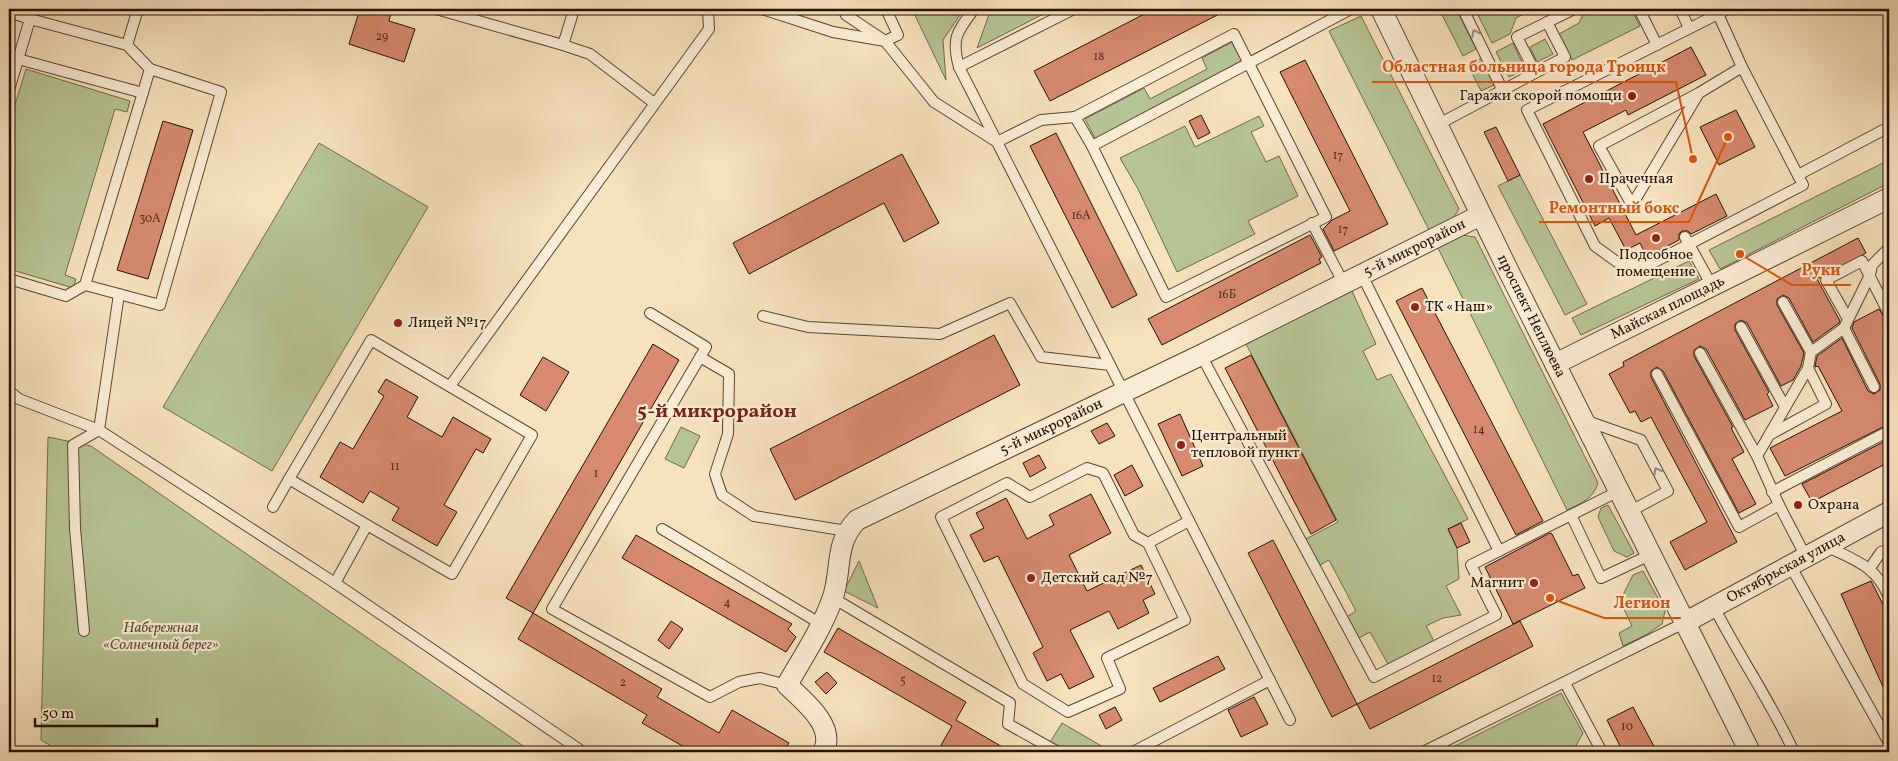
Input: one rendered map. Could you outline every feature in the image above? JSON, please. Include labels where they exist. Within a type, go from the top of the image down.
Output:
[{"type":"street","name":"проспект Неплюева","points":[[1381,9],[1481,215],[1750,752]]},
{"type":"street","name":"Майская площадь","points":[[1555,364],[1888,201]]},
{"type":"street","name":"5-й микрорайон","points":[[847,531],[857,520],[1201,355],[1481,215]]},
{"type":"street","name":"Октябрьская улица","points":[[1684,623],[1889,512]]},
{"type":"street","points":[[824,752],[827,746],[826,730],[817,716],[787,686],[833,598],[843,541],[847,531]]},
{"type":"lane","points":[[127,45],[138,9]]},
{"type":"lane","points":[[436,9],[590,54],[654,103]]},
{"type":"lane","points":[[450,386],[709,29],[708,9]]},
{"type":"lane","points":[[762,9],[833,32],[885,41],[898,35],[886,9]]},
{"type":"lane","points":[[843,9],[846,15],[885,41],[934,102],[997,142]]},
{"type":"lane","points":[[974,9],[958,31],[954,48],[959,67],[1290,720]]},
{"type":"lane","points":[[959,67],[1074,9]]},
{"type":"lane","points":[[1092,146],[1351,9]]},
{"type":"lane","points":[[1463,9],[1502,89]]},
{"type":"lane","points":[[1535,72],[1517,37],[1574,9]]},
{"type":"lane","points":[[1639,9],[1657,45]]},
{"type":"lane","points":[[1680,9],[1689,28]]},
{"type":"lane","points":[[1718,14],[1742,67],[1803,185],[1687,241],[1645,267],[1617,262],[1595,246],[1527,110],[1689,28],[1728,9]]},
{"type":"lane","points":[[9,12],[127,45],[150,69],[221,92],[160,305],[85,286],[66,296],[9,279]]},
{"type":"lane","points":[[563,45],[572,16]]},
{"type":"lane","points":[[9,90],[30,19]]},
{"type":"lane","points":[[1437,125],[1565,57],[1547,22]]},
{"type":"lane","points":[[997,142],[1040,120],[1075,117],[1234,34],[1326,216],[1166,297],[1092,146],[1075,117]]},
{"type":"lane","points":[[18,59],[142,93]]},
{"type":"lane","points":[[1699,93],[1632,205],[1599,146],[1699,93],[1742,67]]},
{"type":"lane","points":[[85,286],[150,69]]},
{"type":"lane","points":[[1798,175],[1889,127]]},
{"type":"lane","points":[[1312,223],[1344,284]]},
{"type":"lane","points":[[1687,241],[1712,286]]},
{"type":"lane","points":[[1811,352],[1846,324],[1870,275],[1872,265],[1889,248]]},
{"type":"lane","points":[[1874,387],[1826,280],[1862,261],[1889,314]]},
{"type":"lane","points":[[1362,275],[1499,551]]},
{"type":"lane","points":[[99,430],[119,294]]},
{"type":"lane","points":[[1757,456],[1808,368],[1811,352],[1783,302]]},
{"type":"lane","points":[[763,316],[808,327],[940,334],[1010,303],[1041,357],[1110,365]]},
{"type":"lane","points":[[650,314],[706,347],[552,609],[710,697],[739,682],[760,678],[787,686]]},
{"type":"lane","points":[[1741,327],[1785,407]]},
{"type":"lane","points":[[273,508],[289,479],[371,340],[532,435],[452,574],[289,479]]},
{"type":"lane","points":[[1700,352],[1757,456],[1779,505],[1798,561],[1889,743]]},
{"type":"lane","points":[[1201,355],[1374,677],[1496,615],[1471,565],[1619,492]]},
{"type":"lane","points":[[700,357],[728,374],[728,434],[715,474],[722,495],[754,516],[847,531]]},
{"type":"lane","points":[[1768,435],[1826,404],[1808,368]]},
{"type":"lane","points":[[1657,374],[1739,527],[1779,505]]},
{"type":"lane","points":[[9,391],[20,399],[99,430],[335,583],[583,752]]},
{"type":"lane","points":[[1583,420],[1641,440],[1668,491],[1629,512]]},
{"type":"lane","points":[[84,631],[75,528],[73,445],[99,430]]},
{"type":"lane","points":[[1772,492],[1889,431]]},
{"type":"lane","points":[[1087,468],[1103,473],[1134,535],[1148,543],[1185,620],[1107,658],[1120,689],[1068,712],[1023,684],[941,517],[1007,483],[1030,497],[1087,468]]},
{"type":"lane","points":[[1571,515],[1601,578],[1650,555]]},
{"type":"lane","points":[[1148,543],[1189,521]]},
{"type":"lane","points":[[335,583],[367,525]]},
{"type":"lane","points":[[662,530],[821,624]]},
{"type":"lane","points":[[1826,546],[1870,568],[1884,584],[1889,597]]},
{"type":"lane","points":[[1870,568],[1881,552],[1889,549]]},
{"type":"lane","points":[[833,598],[1010,703],[1008,724],[1058,752]]},
{"type":"lane","points":[[1714,607],[1735,648],[1782,726],[1794,752]]},
{"type":"lane","points":[[1423,752],[1684,623]]},
{"type":"lane","points":[[1134,752],[1270,680]]},
{"type":"lane","points":[[1565,682],[1602,752]]},
{"type":"green space","points":[[912,9],[964,9],[943,40],[946,80]]},
{"type":"green space","points":[[991,9],[1053,9],[977,48]]},
{"type":"green space","points":[[1439,9],[1456,9],[1476,49],[1463,56]]},
{"type":"green space","points":[[1475,9],[1534,9],[1516,18],[1510,34],[1492,43]]},
{"type":"green space","points":[[1591,9],[1631,9],[1640,26],[1572,60],[1559,34],[1579,23],[1584,12]]},
{"type":"green space","points":[[1361,16],[1459,209],[1449,225],[1431,234],[1329,31]]},
{"type":"green space","points":[[1545,39],[1553,54],[1537,62],[1530,47]]},
{"type":"green space","points":[[1232,42],[1243,62],[1096,140],[1085,119],[1144,88],[1150,99],[1207,69],[1202,58]]},
{"type":"green space","points":[[1513,43],[1525,69],[1509,77],[1496,52]]},
{"type":"green space","points":[[1481,58],[1494,85],[1481,91],[1468,65]]},
{"type":"green space","points":[[26,69],[130,101],[127,112],[115,109],[65,275],[76,279],[73,288],[9,269],[9,124]]},
{"type":"green space","points":[[1259,116],[1264,126],[1251,132],[1266,162],[1279,156],[1298,196],[1248,221],[1255,234],[1177,272],[1138,189],[1120,158],[1185,126],[1195,147]]},
{"type":"green space","points":[[319,143],[428,207],[272,471],[163,407]]},
{"type":"green space","points":[[1889,160],[1889,183],[1720,269],[1709,250]]},
{"type":"green space","points":[[1520,175],[1587,304],[1565,315],[1498,186]]},
{"type":"green space","points":[[1456,234],[1475,237],[1598,483],[1590,497],[1567,510],[1436,244]]},
{"type":"green space","points":[[1689,261],[1699,279],[1581,335],[1572,318]]},
{"type":"green space","points":[[1352,291],[1376,344],[1363,351],[1377,380],[1391,374],[1468,519],[1448,529],[1457,548],[1459,579],[1446,586],[1461,615],[1443,618],[1426,626],[1434,641],[1389,666],[1370,632],[1359,638],[1345,618],[1356,611],[1329,560],[1318,566],[1304,540],[1338,522],[1246,344]]},
{"type":"green space","points":[[681,427],[700,436],[684,468],[665,459]]},
{"type":"green space","name":"Набережная «Солнечный берег»","points":[[48,437],[91,446],[532,752],[61,752],[41,740]]},
{"type":"green space","points":[[1608,505],[1634,553],[1627,557],[1614,551],[1598,517],[1601,508]]},
{"type":"green space","points":[[859,561],[878,608],[844,591]]},
{"type":"green space","points":[[1643,571],[1665,611],[1662,624],[1646,635],[1623,646],[1619,633],[1632,626],[1620,601],[1633,575]]},
{"type":"green space","points":[[1561,693],[1583,733],[1574,749],[1575,752],[1443,752]]},
{"type":"green space","points":[[1062,723],[1105,748],[1102,752],[1064,752],[1049,744]]},
{"type":"building","points":[[360,9],[392,9],[389,21],[415,29],[404,62],[349,44]]},
{"type":"building","points":[[1154,9],[1229,9],[1050,101],[1034,71]]},
{"type":"building","points":[[1691,47],[1706,75],[1628,115],[1626,110],[1583,132],[1636,235],[1716,194],[1727,216],[1691,234],[1688,231],[1682,231],[1679,234],[1679,240],[1647,257],[1640,243],[1626,250],[1609,218],[1595,226],[1543,124]]},
{"type":"building","points":[[1305,60],[1388,224],[1334,251],[1323,229],[1332,220],[1350,211],[1280,72]]},
{"type":"building","points":[[1736,110],[1755,147],[1719,165],[1700,127]]},
{"type":"building","points":[[1201,115],[1210,133],[1198,139],[1189,121]]},
{"type":"building","points":[[163,121],[193,130],[148,279],[117,270]]},
{"type":"building","points":[[1496,127],[1520,175],[1508,181],[1484,132]]},
{"type":"building","points":[[1056,133],[1137,295],[1112,308],[1030,146]]},
{"type":"building","points":[[902,154],[939,223],[904,242],[884,203],[749,274],[733,243]]},
{"type":"building","points":[[1310,235],[1322,257],[1319,259],[1321,263],[1162,345],[1148,319]]},
{"type":"building","points":[[1858,238],[1866,253],[1817,279],[1840,321],[1839,323],[1813,342],[1789,298],[1783,295],[1777,299],[1777,305],[1804,353],[1801,366],[1793,380],[1781,386],[1747,323],[1741,320],[1735,324],[1735,330],[1769,392],[1767,394],[1773,406],[1745,420],[1706,349],[1700,346],[1694,350],[1694,356],[1733,427],[1731,428],[1744,452],[1732,459],[1756,504],[1739,513],[1663,371],[1657,367],[1651,371],[1651,377],[1737,542],[1685,570],[1670,542],[1707,522],[1651,417],[1641,422],[1635,411],[1630,413],[1609,374],[1624,366],[1623,362]]},
{"type":"building","points":[[1422,288],[1543,521],[1516,535],[1396,301]]},
{"type":"building","points":[[1879,309],[1885,319],[1889,321],[1889,424],[1785,476],[1770,448],[1842,411],[1818,366],[1815,367],[1817,356],[1842,338],[1868,391],[1874,394],[1880,390],[1880,384],[1852,328],[1854,322]]},
{"type":"building","points":[[994,335],[1020,385],[795,500],[770,449]]},
{"type":"building","points":[[653,344],[679,360],[533,613],[506,598]]},
{"type":"building","points":[[1251,355],[1336,520],[1311,534],[1225,368]]},
{"type":"building","points":[[543,357],[569,372],[546,411],[520,395]]},
{"type":"building","points":[[386,379],[418,397],[407,417],[442,437],[453,417],[491,439],[483,453],[476,449],[444,505],[457,512],[437,546],[392,520],[399,508],[370,491],[363,503],[320,477],[340,442],[353,449],[384,396],[378,392]]},
{"type":"building","name":"Центральный тепловой пункт","points":[[1180,414],[1203,466],[1182,476],[1158,424]]},
{"type":"building","points":[[1107,423],[1115,436],[1099,444],[1091,431]]},
{"type":"building","points":[[1889,439],[1889,462],[1812,502],[1802,484]]},
{"type":"building","points":[[1039,455],[1046,468],[1030,477],[1023,463]]},
{"type":"building","points":[[1132,465],[1143,486],[1125,496],[1114,475]]},
{"type":"building","points":[[1091,494],[1111,533],[1069,555],[1087,591],[1141,565],[1155,594],[1143,600],[1149,613],[1118,629],[1109,611],[1070,630],[1094,677],[1069,689],[1061,674],[1047,681],[1033,653],[1043,647],[998,556],[984,562],[970,535],[984,528],[976,513],[1006,498],[1027,539],[1054,525],[1049,515]]},
{"type":"building","points":[[1461,523],[1470,542],[1457,548],[1448,529]]},
{"type":"building","points":[[1550,533],[1573,576],[1578,574],[1585,588],[1513,624],[1485,567]]},
{"type":"building","points":[[636,535],[792,624],[788,629],[796,637],[786,652],[622,558]]},
{"type":"building","points":[[1273,540],[1357,704],[1332,717],[1248,553]]},
{"type":"building","points":[[1871,581],[1889,616],[1889,700],[1841,594]]},
{"type":"building","points":[[533,613],[662,689],[657,697],[719,733],[732,710],[789,743],[783,752],[693,752],[642,723],[647,715],[518,639]]},
{"type":"building","points":[[671,621],[683,629],[669,649],[658,640]]},
{"type":"building","points":[[1520,621],[1533,646],[1370,729],[1357,704]]},
{"type":"building","points":[[838,628],[966,702],[956,720],[1011,752],[953,752],[941,745],[952,726],[824,652]]},
{"type":"building","points":[[1218,656],[1225,669],[1160,702],[1153,688]]},
{"type":"building","points":[[827,672],[837,683],[826,694],[815,682]]},
{"type":"building","points":[[1254,697],[1268,724],[1241,737],[1228,710]]},
{"type":"building","points":[[1115,707],[1122,720],[1106,729],[1099,715]]},
{"type":"building","points":[[1633,707],[1657,752],[1623,752],[1607,720]]},
{"type":"place","name":"Гаражи скорой помощи","points":[[1632,96]]},
{"type":"place","name":"Ремонтный бокс","points":[[1728,137]]},
{"type":"place","name":"Областная больница города Троицк","points":[[1693,159]]},
{"type":"place","name":"Прачечная","points":[[1589,179]]},
{"type":"place","name":"Подсобное помещение","points":[[1656,238]]},
{"type":"place","name":"Руки","points":[[1740,254]]},
{"type":"place","name":"ТК «Наш»","points":[[1415,307]]},
{"type":"place","name":"Лицей №17","points":[[398,323]]},
{"type":"place","name":"Центральный тепловой пункт","points":[[1181,445]]},
{"type":"place","name":"Охрана","points":[[1798,505]]},
{"type":"place","name":"Детский сад №7","points":[[1031,578]]},
{"type":"place","name":"Магнит","points":[[1534,583]]},
{"type":"place","name":"Легион","points":[[1550,598]]},
{"type":"district","name":"5-й микрорайон","points":[[717,412]]}]
